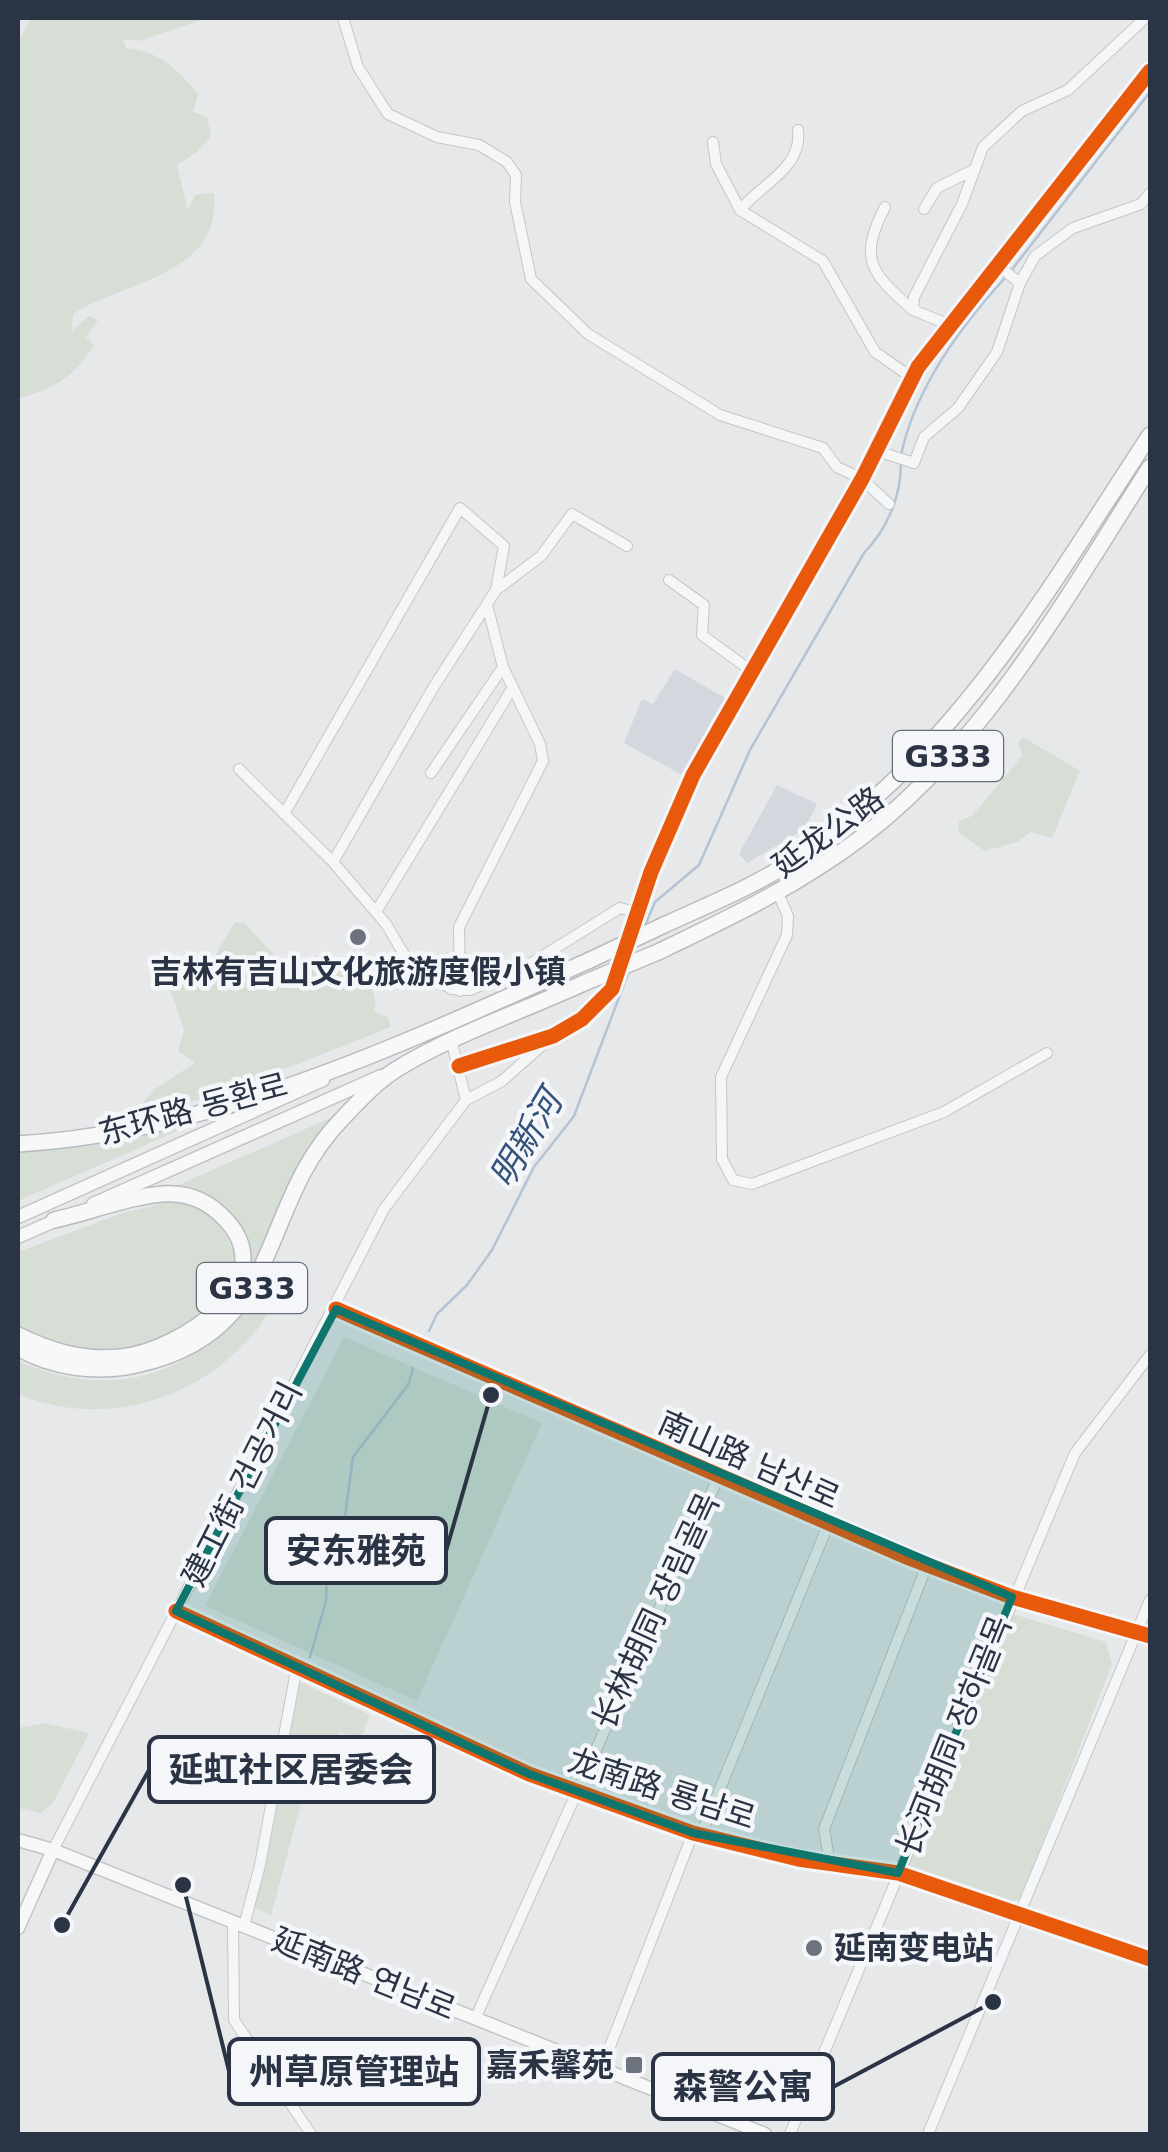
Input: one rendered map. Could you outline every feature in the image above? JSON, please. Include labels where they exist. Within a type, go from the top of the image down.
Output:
[{"type":"highway","name":"延龙公路","points":[[366,1061],[588,961],[800,857],[859,813],[918,760],[993,668],[1150,434]]},
{"type":"highway","name":"延龙公路","points":[[395,1070],[778,894],[866,834],[959,744],[1011,678],[1150,468]]},
{"type":"highway","name":"东环路 동환로","points":[[18,1144],[99,1136],[170,1121],[366,1061]]},
{"type":"highway","name":"东环路 동환로","points":[[18,1348],[80,1368],[122,1368],[159,1361],[211,1333],[256,1282],[296,1190],[327,1136],[395,1070]]},
{"type":"highway","points":[[18,1335],[69,1356],[126,1356],[152,1350],[198,1328],[221,1308],[238,1280],[240,1252],[235,1232],[218,1211],[195,1198],[170,1194],[54,1220]]},
{"type":"main road","points":[[18,1217],[366,1061]]},
{"type":"main road","points":[[18,1237],[395,1070]]},
{"type":"main road","name":"延南路 연남로","points":[[18,1840],[54,1850],[602,2067],[749,2131]]},
{"type":"main road","name":"建工街 건공거리","points":[[18,1928],[54,1850]]},
{"type":"street","points":[[343,18],[358,67],[388,114],[437,137],[479,146],[507,162],[516,175],[515,202],[531,278],[588,334],[707,408],[823,448],[838,467],[862,480],[889,504]]},
{"type":"street","points":[[914,310],[921,280],[962,204],[973,170],[999,129],[1022,110],[1068,90],[1145,20]]},
{"type":"street","points":[[874,450],[914,462],[924,437],[958,408],[988,366],[1006,329],[1008,274],[1150,70]]},
{"type":"street","points":[[740,210],[781,174],[796,152],[798,130]]},
{"type":"street","points":[[712,142],[716,164],[740,210],[814,251],[853,308],[875,352],[912,377]]},
{"type":"street","points":[[924,209],[936,188],[973,170]]},
{"type":"street","points":[[452,1043],[466,1100],[502,1080],[553,1036],[595,1008],[612,989],[636,912],[693,775],[862,480],[912,377],[950,324],[1008,274],[1096,218],[1141,204],[1150,193]]},
{"type":"street","points":[[885,207],[868,249],[871,266],[914,310],[950,324]]},
{"type":"street","points":[[284,814],[460,508],[504,546],[496,590],[433,688],[334,862]]},
{"type":"street","points":[[496,590],[540,556],[572,514],[627,546]]},
{"type":"street","points":[[669,580],[704,605],[701,630],[706,639],[750,670]]},
{"type":"street","points":[[460,990],[456,953],[459,927],[543,761],[540,744],[503,667],[488,605]]},
{"type":"street","points":[[431,773],[503,667]]},
{"type":"street","points":[[376,912],[513,687]]},
{"type":"street","points":[[239,769],[334,862],[376,912],[405,956],[460,990]]},
{"type":"street","points":[[778,894],[788,916],[787,936],[721,1077],[722,1159],[734,1180],[752,1184],[944,1112],[1048,1053]]},
{"type":"street","points":[[460,990],[525,966],[607,914],[627,908],[636,912]]},
{"type":"street","points":[[525,966],[533,986]]},
{"type":"street","points":[[459,1066],[553,1036]]},
{"type":"street","name":"建工街 건공거리","points":[[54,1850],[336,1309],[384,1209],[466,1100]]},
{"type":"street","name":"南山路 남산로","points":[[336,1309],[718,1478],[927,1565],[1012,1597],[1150,1636]]},
{"type":"street","name":"长河胡同 장하골목","points":[[790,2134],[1012,1597],[1084,1437],[1150,1355]]},
{"type":"street","name":"长林胡同 장림골목","points":[[475,2019],[718,1478]]},
{"type":"street","points":[[602,2067],[828,1525]]},
{"type":"street","points":[[830,1864],[824,1829],[927,1565]]},
{"type":"street","points":[[928,2134],[1150,1600]]},
{"type":"street","name":"龙南路 룡남로","points":[[176,1611],[529,1774],[697,1834],[830,1864],[898,1873],[1150,1959]]},
{"type":"street","points":[[298,1666],[260,1865],[238,1924],[234,2020],[310,2134]]},
{"type":"highlighted area","points":[[336,1309],[1012,1597],[898,1873],[693,1833],[529,1774],[176,1611]]},
{"type":"shaded area","points":[[31,18],[208,18],[138,41],[123,39],[126,48],[149,53],[167,63],[198,94],[193,112],[207,117],[211,136],[197,152],[177,165],[188,210],[195,195],[214,193],[212,220],[203,242],[167,272],[73,314],[72,331],[89,316],[98,320],[86,337],[94,345],[87,356],[62,380],[18,398],[18,42]]},
{"type":"shaded area","points":[[675,669],[725,698],[684,776],[624,743],[642,699],[653,704]]},
{"type":"shaded area","points":[[1023,737],[1080,771],[1052,838],[1031,832],[1017,842],[985,851],[958,832],[959,821],[972,816],[1023,755],[1018,743]]},
{"type":"shaded area","points":[[777,785],[817,804],[805,829],[747,863],[739,854]]},
{"type":"shaded area","points":[[235,922],[244,923],[283,964],[303,969],[315,956],[358,973],[372,990],[374,1012],[387,1016],[391,1027],[221,1094],[129,1117],[155,1089],[195,1063],[178,1051],[184,1030],[163,969],[209,969],[228,975],[216,954]]},
{"type":"shaded area","points":[[236,1110],[193,1124],[18,1201],[18,1151],[130,1138]]},
{"type":"shaded area","points":[[335,1116],[317,1139],[251,1281],[245,1280],[241,1235],[174,1187]]},
{"type":"shaded area","points":[[175,1200],[215,1215],[235,1253],[230,1277],[218,1299],[202,1316],[158,1342],[108,1352],[76,1350],[18,1331],[18,1252],[120,1214]]},
{"type":"shaded area","points":[[267,1279],[273,1284],[272,1295],[259,1327],[216,1369],[191,1385],[164,1397],[106,1409],[47,1404],[18,1394],[18,1361],[56,1374],[92,1380],[126,1379],[159,1371],[189,1357],[217,1337]]},
{"type":"shaded area","points":[[344,1337],[542,1423],[417,1701],[205,1606]]},
{"type":"shaded area","points":[[1013,1614],[1106,1642],[1112,1664],[1021,1898],[1005,1906],[911,1873],[906,1860]]},
{"type":"shaded area","points":[[298,1681],[370,1715],[360,1741],[340,1732],[329,1757],[319,1756],[312,1763],[271,1915],[253,1907],[268,1854]]},
{"type":"shaded area","points":[[44,1723],[89,1733],[53,1803],[41,1813],[18,1808],[18,1728]]},
{"type":"waterway","name":"明新河","points":[[1010,272],[1150,92]]},
{"type":"waterway","name":"明新河","points":[[901,455],[917,406],[941,360],[1005,278]]},
{"type":"waterway","name":"明新河","points":[[644,928],[655,902],[699,865],[750,750],[864,553],[886,522],[899,487],[901,463]]},
{"type":"waterway","name":"明新河","points":[[429,1331],[437,1314],[467,1285],[492,1250],[534,1167],[574,1116],[628,974]]},
{"type":"waterway","name":"明新河","points":[[310,1657],[326,1601],[327,1570],[344,1524],[353,1457],[408,1385],[413,1368]]},
{"type":"cycle path","points":[[459,1066],[553,1036],[582,1019],[612,989],[651,872],[693,775],[862,479],[918,367],[1150,71]]},
{"type":"cycle path","points":[[336,1309],[909,1558],[1012,1597],[1150,1636]]},
{"type":"cycle path","points":[[176,1611],[529,1774],[693,1833],[798,1859],[898,1873],[1150,1959]]},
{"type":"place","name":"吉林有吉山文化旅游度假小镇","points":[[358,937]]},
{"type":"place","name":"安东雅苑","points":[[491,1395]]},
{"type":"place","name":"州草原管理站","points":[[183,1885]]},
{"type":"place","name":"延虹社区居委会","points":[[62,1925]]},
{"type":"place","name":"延南变电站","points":[[814,1948]]},
{"type":"place","name":"森警公寓","points":[[993,2002]]},
{"type":"place","name":"嘉禾馨苑","points":[[634,2065]]}]
